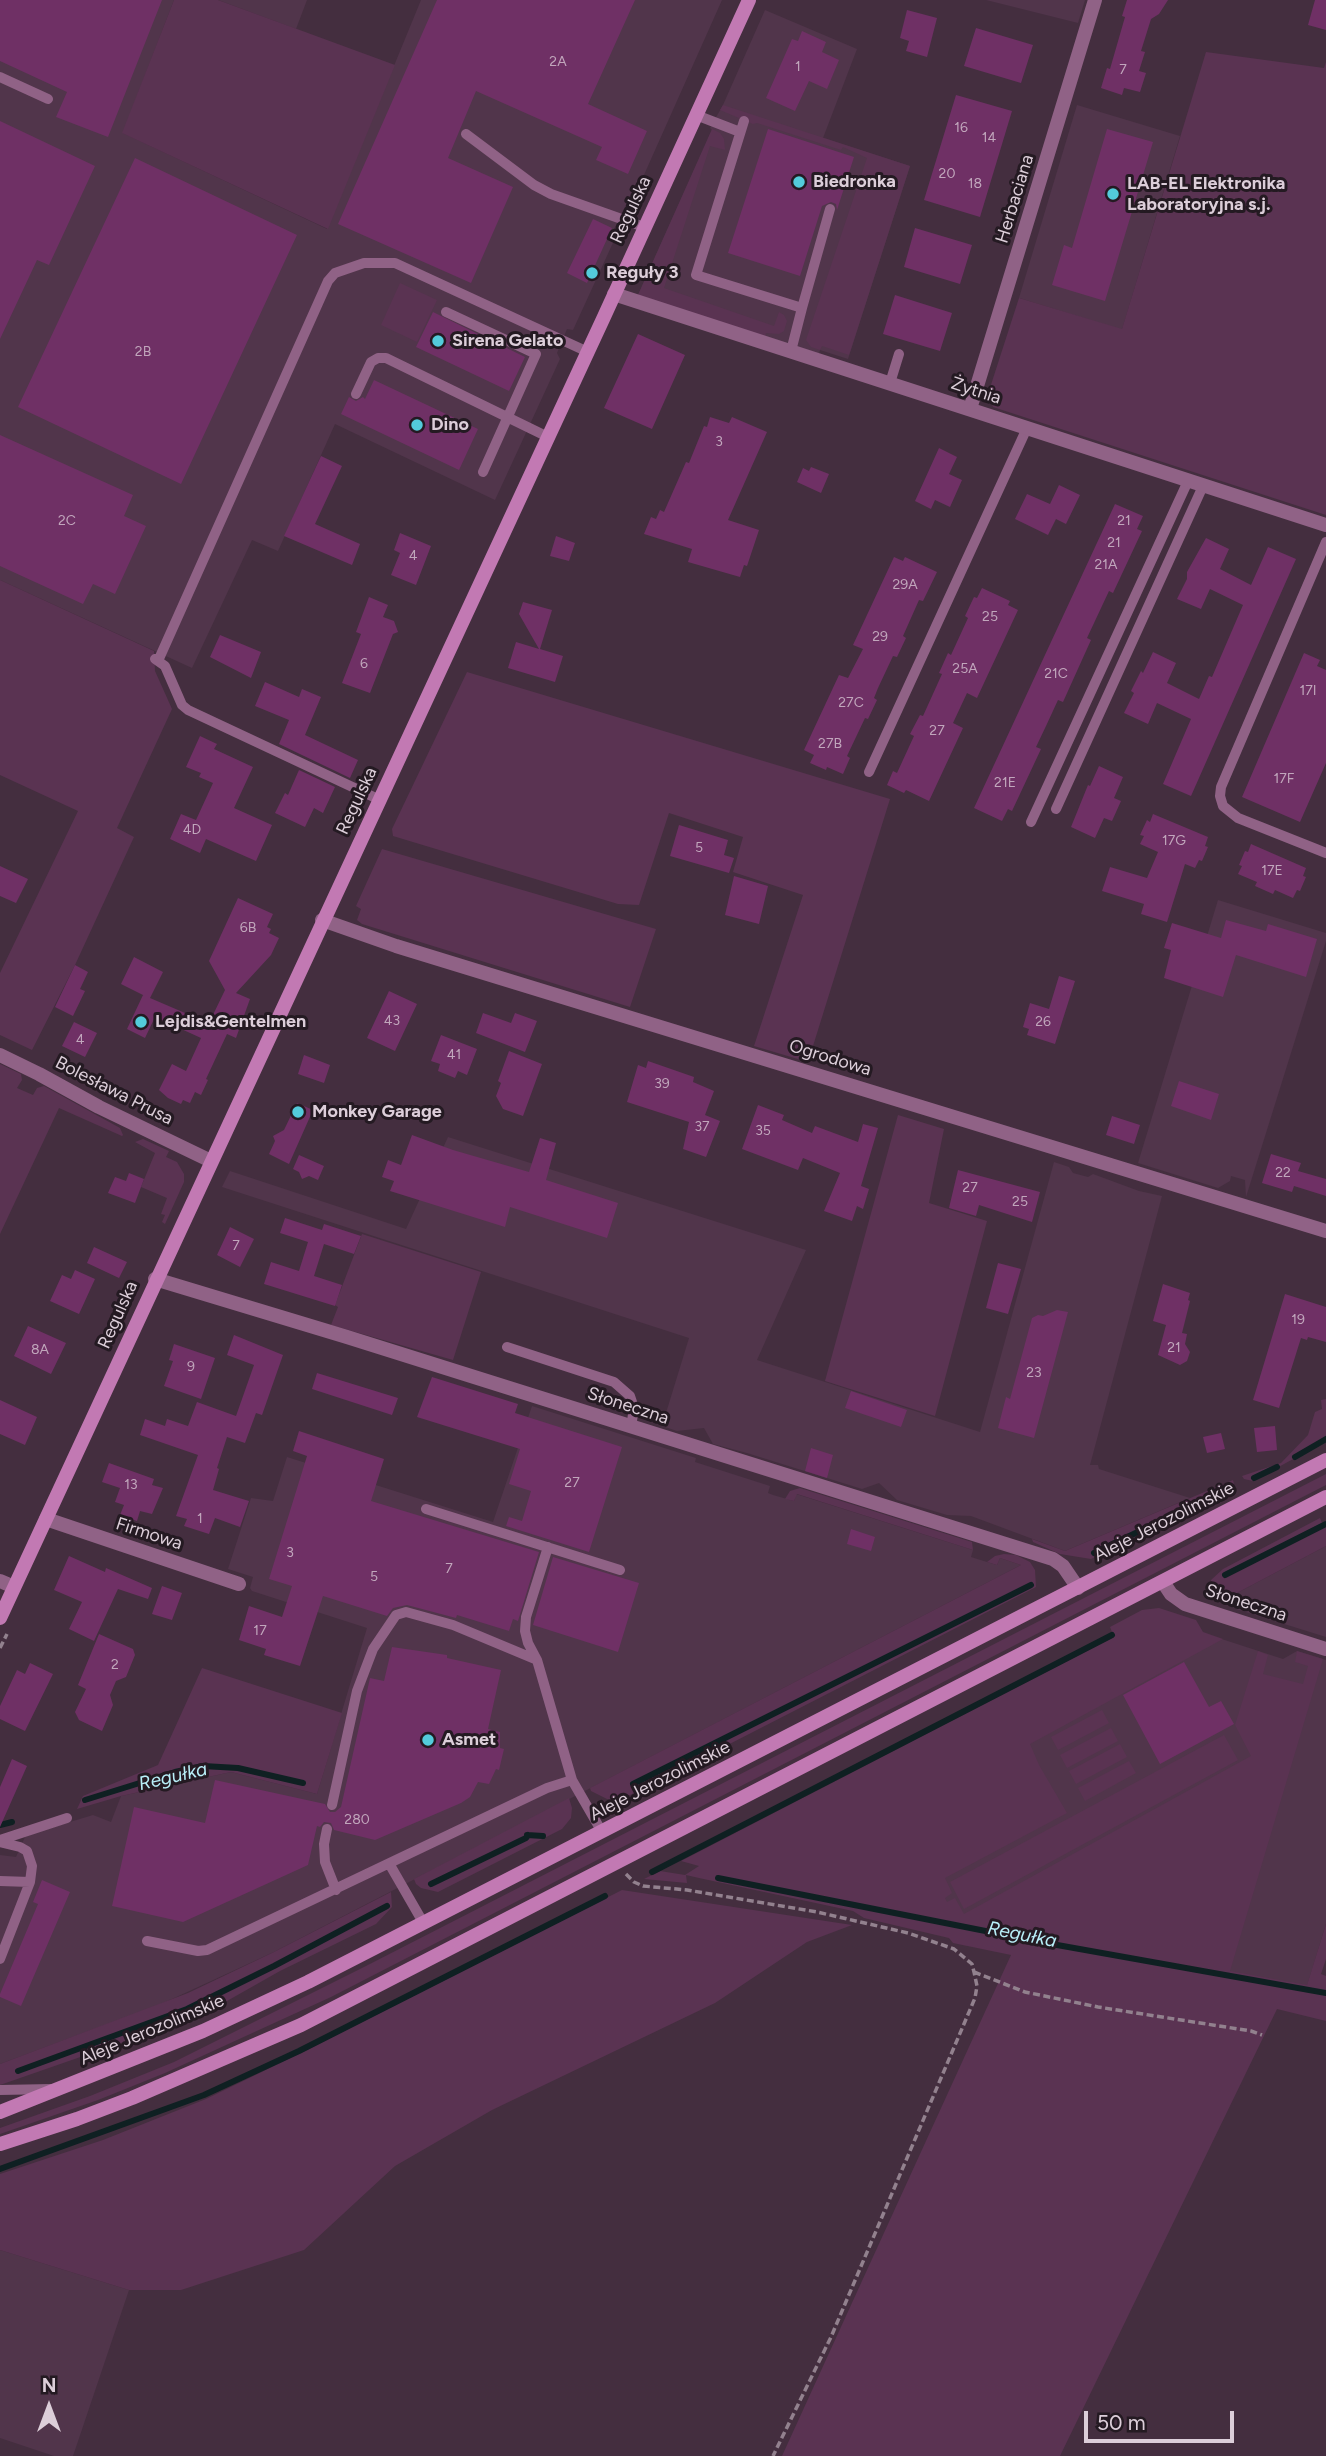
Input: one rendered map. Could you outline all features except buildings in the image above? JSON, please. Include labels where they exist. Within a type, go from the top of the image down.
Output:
[{"type":"main road","name":"Regulska","points":[[0,1618],[749,0]]},
{"type":"main road","name":"Aleje Jerozolimskie","points":[[0,2112],[203,2031],[424,1924],[1326,1460]]},
{"type":"main road","points":[[0,2144],[121,2102],[301,2025],[1326,1497]]},
{"type":"street","name":"Herbaciana","points":[[970,409],[1095,0]]},
{"type":"street","name":"Żytnia","points":[[614,294],[1326,525]]},
{"type":"street","name":"Ogrodowa","points":[[323,920],[408,950],[1326,1231]]},
{"type":"street","name":"Bolesława Prusa","points":[[0,1055],[211,1161]]},
{"type":"street","name":"Słoneczna","points":[[155,1279],[1053,1559],[1063,1566],[1078,1588]]},
{"type":"street","name":"Firmowa","points":[[47,1519],[239,1584]]},
{"type":"street","points":[[0,1581],[14,1587]]},
{"type":"street","name":"Słoneczna","points":[[1163,1582],[1171,1594],[1185,1604],[1326,1648]]},
{"type":"lane","points":[[0,77],[48,99]]},
{"type":"lane","points":[[696,115],[740,132]]},
{"type":"lane","points":[[744,121],[696,275],[802,308]]},
{"type":"lane","points":[[466,134],[534,186],[644,227]]},
{"type":"lane","points":[[791,351],[830,209]]},
{"type":"lane","points":[[378,799],[188,710],[179,698],[165,666],[157,660],[328,281],[335,273],[364,263],[395,263],[588,352]]},
{"type":"lane","points":[[446,312],[536,354],[483,472]]},
{"type":"lane","points":[[890,383],[899,354]]},
{"type":"lane","points":[[356,394],[371,362],[386,358],[548,437]]},
{"type":"lane","points":[[869,772],[1027,428]]},
{"type":"lane","points":[[1031,822],[1188,481]]},
{"type":"lane","points":[[1056,809],[1203,486]]},
{"type":"lane","points":[[1326,542],[1221,787],[1220,796],[1223,806],[1238,818],[1326,853]]},
{"type":"lane","points":[[507,1347],[614,1382],[630,1396],[634,1408],[631,1427]]},
{"type":"lane","points":[[426,1509],[620,1570]]},
{"type":"lane","points":[[548,1547],[524,1631],[537,1660],[572,1780],[602,1832]]},
{"type":"lane","points":[[332,1805],[358,1692],[373,1649],[396,1615],[406,1612],[453,1625],[537,1660]]},
{"type":"lane","points":[[147,1941],[198,1951],[206,1950],[390,1865],[547,1788],[572,1780]]},
{"type":"lane","points":[[0,1841],[67,1818]]},
{"type":"lane","points":[[327,1829],[325,1862],[336,1890]]},
{"type":"lane","points":[[0,1841],[27,1851],[31,1860],[30,1882],[0,1959]]},
{"type":"lane","points":[[390,1865],[424,1924]]},
{"type":"lane","points":[[0,1881],[30,1882]]},
{"type":"lane","points":[[0,2090],[63,2088]]},
{"type":"path","points":[[617,1862],[634,1882],[643,1886],[687,1890],[817,1912],[934,1941],[954,1949],[971,1964],[974,1972],[977,1986],[975,1998],[831,2337],[773,2456]]},
{"type":"path","points":[[974,1972],[1025,1992],[1262,2035]]},
{"type":"shaded area","points":[[0,0],[174,0],[123,133],[327,229],[421,0],[722,0],[631,204],[626,205],[614,229],[617,234],[573,330],[567,329],[557,353],[560,359],[495,500],[335,424],[278,551],[252,540],[192,668],[0,580]]},
{"type":"shaded area","points":[[174,0],[218,0],[395,65],[328,229],[122,133]]},
{"type":"shaded area","points":[[218,0],[307,0],[296,29]]},
{"type":"shaded area","points":[[986,0],[1085,0],[1078,23]]},
{"type":"shaded area","points":[[765,10],[857,49],[823,138],[910,166],[848,359],[820,350],[819,354],[638,295],[712,130],[710,128]]},
{"type":"shaded area","points":[[1206,52],[1324,68],[1326,62],[1326,515],[993,407],[988,394],[1019,298],[1122,329]]},
{"type":"shaded area","points":[[723,105],[910,166],[849,355],[822,346],[820,350],[811,347],[806,340],[867,158],[843,147],[841,150],[753,124],[720,110]]},
{"type":"shaded area","points":[[1077,105],[1180,136],[1122,330],[1019,298]]},
{"type":"shaded area","points":[[712,129],[724,139],[725,150],[710,146],[664,288],[774,326],[779,312],[787,321],[784,331],[779,334],[766,333],[765,337],[638,295]]},
{"type":"shaded area","points":[[400,283],[437,300],[417,342],[381,325]]},
{"type":"shaded area","points":[[0,580],[154,651],[155,671],[172,709],[117,828],[134,837],[32,1050],[0,1035],[0,973],[78,811],[0,775]]},
{"type":"shaded area","points":[[467,672],[890,799],[808,1062],[754,1046],[803,895],[733,872],[743,837],[669,813],[639,905],[618,904],[393,836],[392,829]]},
{"type":"shaded area","points":[[382,849],[656,929],[630,1007],[362,924],[357,920],[361,909],[356,906]]},
{"type":"shaded area","points":[[1218,900],[1326,933],[1326,941],[1246,1197],[1245,1180],[1231,1176],[1230,1181],[1218,1188],[1138,1163]]},
{"type":"shaded area","points":[[0,1064],[21,1074],[22,1080],[17,1088],[33,1095],[37,1088],[44,1086],[120,1128],[123,1135],[59,1108],[0,1234]]},
{"type":"shaded area","points":[[898,1115],[944,1129],[929,1203],[987,1221],[935,1416],[825,1381]]},
{"type":"shaded area","points":[[448,1137],[806,1250],[757,1360],[980,1432],[1054,1162],[1069,1167],[1073,1173],[1088,1177],[1093,1174],[1139,1191],[1162,1196],[1090,1465],[1098,1465],[1099,1469],[1190,1498],[1065,1551],[971,1516],[947,1515],[897,1500],[879,1483],[862,1489],[713,1444],[704,1428],[677,1431],[662,1426],[689,1338],[222,1187],[230,1171],[406,1229]]},
{"type":"shaded area","points":[[143,1139],[169,1151],[166,1157],[177,1162],[184,1174],[184,1182],[165,1224],[162,1222],[165,1215],[161,1214],[167,1198],[141,1187],[155,1153],[135,1142]]},
{"type":"shaded area","points":[[362,1234],[481,1272],[453,1360],[331,1325],[338,1307],[335,1305]]},
{"type":"shaded area","points":[[1326,1399],[1326,1441],[1253,1481],[1244,1479],[1242,1476],[1281,1463],[1308,1435],[1315,1412],[1322,1409],[1321,1400]]},
{"type":"shaded area","points":[[532,1406],[696,1458],[695,1462],[770,1486],[768,1493],[773,1495],[794,1501],[796,1494],[973,1550],[971,1557],[997,1565],[1000,1558],[1021,1565],[274,1952],[159,2005],[0,2064],[0,1855],[16,1857],[25,1837],[93,1815],[111,1822],[121,1796],[231,1772],[317,1794],[367,1628],[252,1591],[250,1588],[253,1577],[228,1569],[251,1498],[273,1501],[287,1457],[493,1522]]},
{"type":"shaded area","points":[[1326,1474],[1326,1485],[331,1997],[165,2073],[0,2134],[0,2128],[174,2062]]},
{"type":"shaded area","points":[[1233,1480],[1235,1488],[1091,1559],[1060,1554],[1033,1542],[1032,1539],[1065,1551]]},
{"type":"shaded area","points":[[800,1488],[972,1542],[973,1550],[797,1494],[794,1501],[785,1499],[790,1491]]},
{"type":"shaded area","points":[[1320,1518],[1322,1523],[1225,1572],[1228,1576],[1326,1526],[1326,1546],[1235,1594],[1218,1592],[1212,1588],[1211,1580],[1223,1569]]},
{"type":"shaded area","points":[[1326,1546],[1326,1637],[1236,1609],[1235,1594]]},
{"type":"shaded area","points":[[1004,1554],[1016,1555],[1030,1562],[1035,1570],[1036,1587],[630,1795],[607,1799],[591,1791],[590,1788],[1021,1565],[1000,1558],[997,1565],[987,1562]]},
{"type":"shaded area","points":[[1159,1608],[1196,1620],[1203,1632],[1223,1639],[1030,1744],[1067,1813],[945,1878],[952,1893],[945,1898],[947,1902],[955,1898],[964,1914],[1251,1756],[1235,1725],[1258,1651],[1268,1655],[1263,1674],[1303,1684],[1308,1666],[1295,1662],[1297,1651],[1323,1659],[1230,1971],[1307,1985],[1326,1924],[1326,1959],[1321,1974],[1326,1976],[1326,2021],[1277,2009],[1060,2456],[782,2456],[1011,1955],[953,1943],[949,1938],[864,1918],[853,1911],[686,1875],[687,1883],[644,1879],[660,1871],[685,1875],[699,1866],[681,1861],[1114,1637],[1110,1627],[1142,1610]]},
{"type":"shaded area","points":[[1191,1629],[1283,1659],[1297,1651],[1326,1660],[1326,1924],[1307,1986],[962,1925],[814,1812]]},
{"type":"shaded area","points":[[202,1668],[342,1713],[317,1794],[231,1772],[121,1796],[77,1809],[83,1796],[158,1765]]},
{"type":"shaded area","points":[[1102,1710],[1109,1723],[1058,1750],[1051,1737]]},
{"type":"shaded area","points":[[1111,1728],[1118,1741],[1067,1768],[1060,1755]]},
{"type":"shaded area","points":[[1224,1735],[1238,1760],[964,1909],[950,1882]]},
{"type":"shaded area","points":[[1120,1744],[1127,1757],[1076,1784],[1069,1771]]},
{"type":"shaded area","points":[[1129,1761],[1136,1773],[1085,1801],[1078,1788]]},
{"type":"shaded area","points":[[569,1798],[571,1818],[562,1829],[438,1892],[416,1884],[414,1879]]},
{"type":"shaded area","points":[[622,1890],[852,1925],[807,1942],[715,2003],[492,2110],[395,2166],[304,2250],[181,2290],[129,2290],[0,2250],[0,2174],[103,2140],[206,2099]]},
{"type":"shaded area","points":[[391,1892],[392,1907],[376,1924],[280,1971],[204,2014],[0,2085],[0,2064],[188,1993]]},
{"type":"shaded area","points":[[0,2250],[129,2290],[73,2456],[54,2456],[0,2438]]},
{"type":"waterway","points":[[1295,1457],[1326,1439]]},
{"type":"waterway","points":[[1254,1478],[1277,1467]]},
{"type":"waterway","points":[[1094,1553],[1194,1505]]},
{"type":"waterway","points":[[1225,1575],[1326,1524]]},
{"type":"waterway","points":[[633,1784],[1031,1585]]},
{"type":"waterway","points":[[652,1872],[1112,1635]]},
{"type":"waterway","name":"Regułka","points":[[85,1800],[203,1766],[238,1768],[303,1783]]},
{"type":"waterway","name":"Regułka","points":[[0,1825],[12,1822]]},
{"type":"waterway","name":"Regułka","points":[[527,1835],[543,1836]]},
{"type":"waterway","points":[[431,1884],[528,1835]]},
{"type":"waterway","name":"Regułka","points":[[718,1878],[1046,1943],[1326,1993]]},
{"type":"waterway","points":[[0,2169],[204,2095],[299,2051],[605,1896]]},
{"type":"waterway","points":[[18,2071],[187,2009],[387,1906]]},
{"type":"place","name":"Biedronka","points":[[799,182]]},
{"type":"place","name":"LAB-EL Elektronika Laboratoryjna s.j.","points":[[1113,194]]},
{"type":"place","name":"Reguły 3","points":[[592,273]]},
{"type":"place","name":"Sirena Gelato","points":[[438,341]]},
{"type":"place","name":"Dino","points":[[417,425]]},
{"type":"place","name":"Lejdis&Gentelmen","points":[[141,1022]]},
{"type":"place","name":"Monkey Garage","points":[[298,1112]]},
{"type":"place","name":"Asmet","points":[[428,1740]]}]
